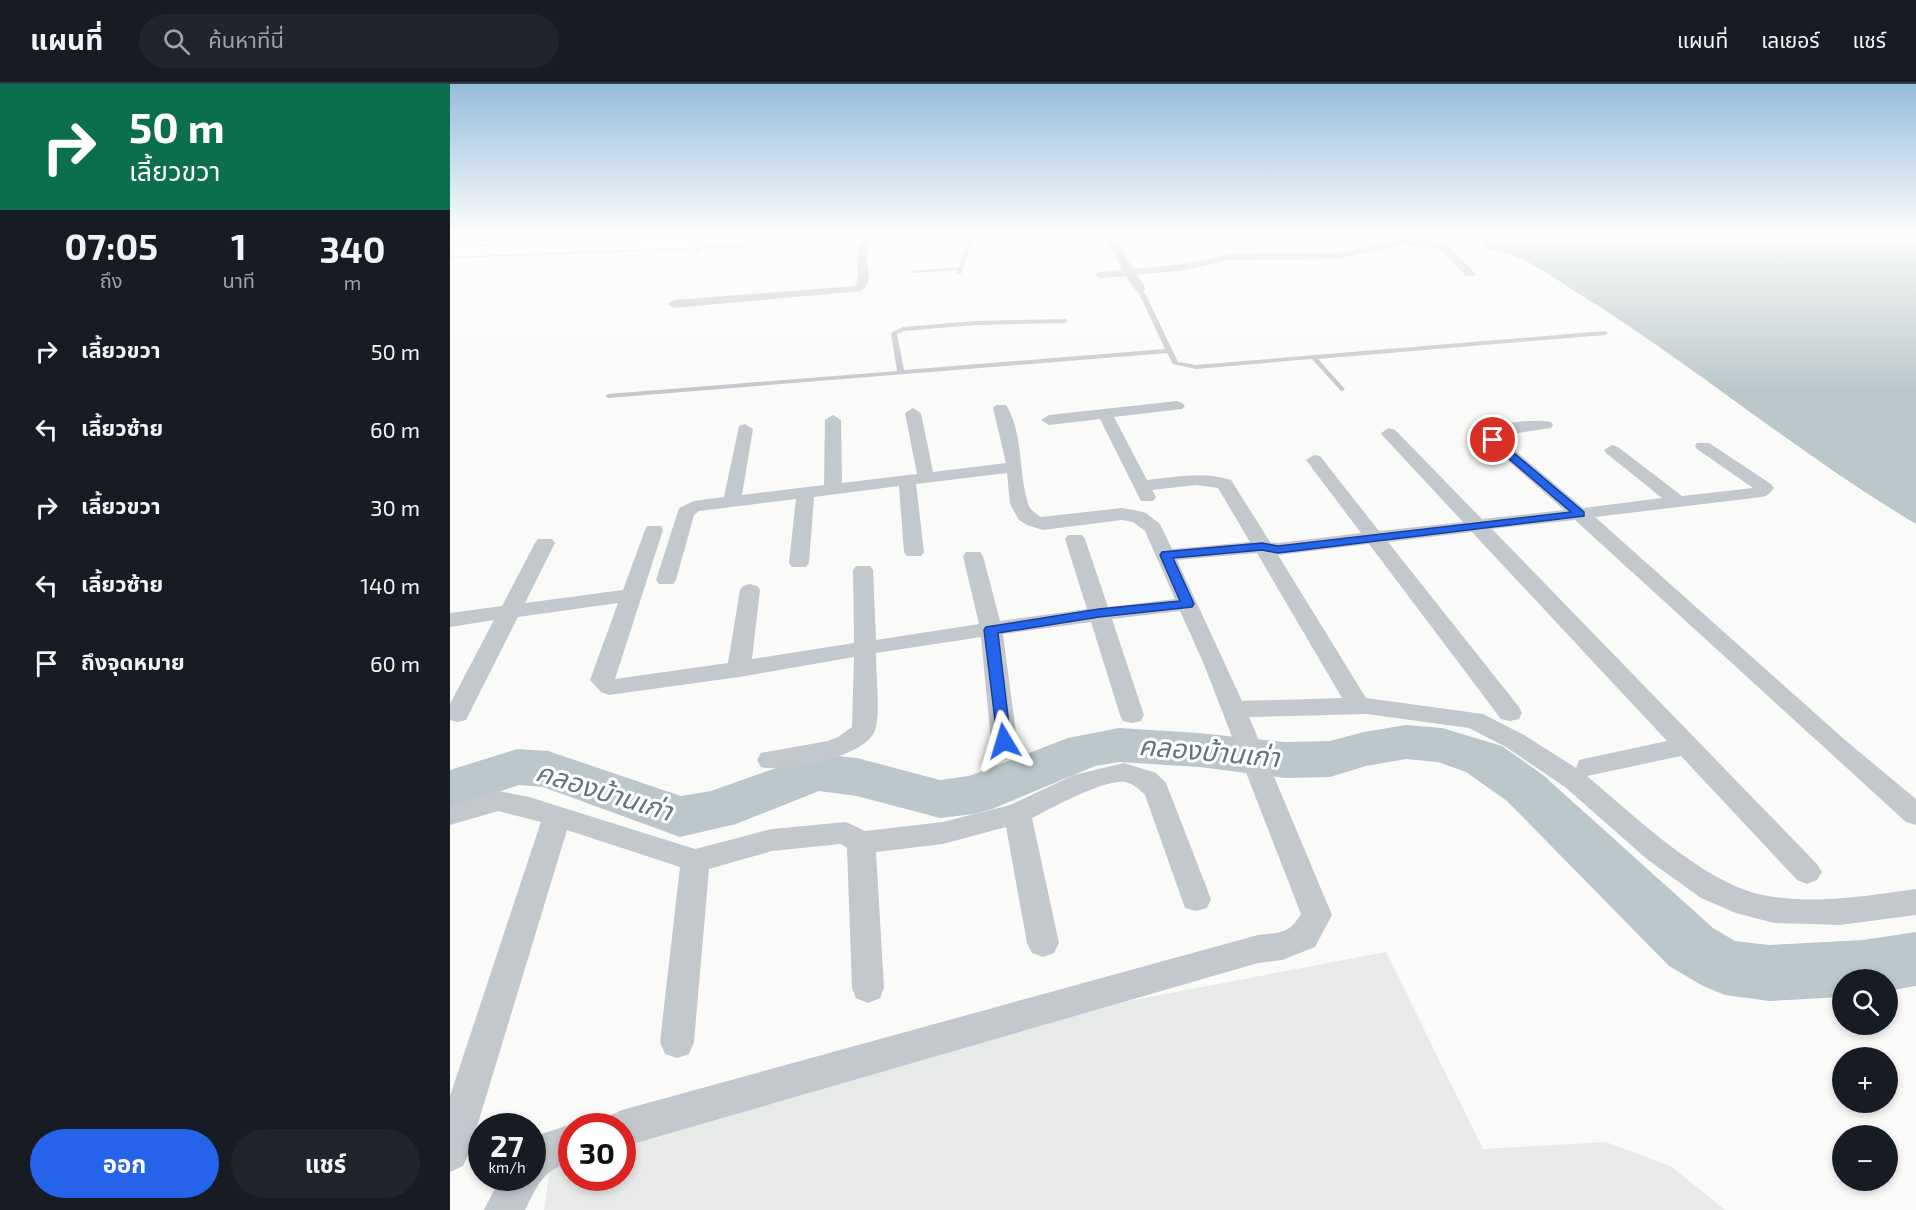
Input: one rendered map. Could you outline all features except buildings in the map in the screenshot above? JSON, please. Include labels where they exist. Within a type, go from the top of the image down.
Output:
[{"type":"street","points":[[674,304],[857,289],[860,287]]},
{"type":"street","points":[[1049,420],[1177,406]]},
{"type":"street","points":[[636,1125],[1247,952],[1282,946],[1304,937],[1317,915],[1188,604],[1154,528],[1139,518],[1122,514],[1057,523],[1034,521],[1026,516],[1019,504],[1002,408]]},
{"type":"street","points":[[913,413],[926,477]]},
{"type":"street","points":[[1105,414],[1144,491],[1206,479],[1217,480],[1225,484],[1269,550],[1359,706]]},
{"type":"street","points":[[833,420],[833,488]]},
{"type":"street","points":[[1545,426],[1497,430],[1487,435],[1580,514],[1836,746],[1916,815]]},
{"type":"street","points":[[732,500],[745,429]]},
{"type":"street","points":[[1389,433],[1807,872]]},
{"type":"street","points":[[1168,561],[1374,539],[1762,492],[1765,488],[1703,446]]},
{"type":"street","points":[[1612,450],[1678,502]]},
{"type":"street","points":[[1314,460],[1510,713]]},
{"type":"street","points":[[666,580],[685,512],[694,506],[1014,467]]},
{"type":"street","points":[[907,479],[914,552]]},
{"type":"street","points":[[799,563],[806,491]]},
{"type":"street","points":[[654,530],[602,680],[609,687],[740,670],[1099,613],[1188,604]]},
{"type":"street","points":[[1075,539],[1132,715]]},
{"type":"street","points":[[457,714],[544,543]]},
{"type":"street","points":[[973,556],[991,630],[1004,741]]},
{"type":"street","points":[[770,760],[843,747],[858,739],[864,729],[866,650],[862,570]]},
{"type":"street","points":[[740,670],[750,590]]},
{"type":"street","points":[[450,620],[632,595]]},
{"type":"street","points":[[1234,714],[1359,706],[1474,720],[1515,741],[1574,780],[1658,852],[1712,889],[1747,904],[1774,910],[1840,912],[1916,902]]},
{"type":"street","points":[[1588,767],[1688,746]]},
{"type":"street","points":[[450,815],[498,801],[529,807],[695,861],[772,840],[846,833],[861,843],[943,833],[1017,813],[1083,782],[1124,772],[1147,780],[1157,790],[1196,899]]},
{"type":"street","points":[[1017,813],[1043,943]]},
{"type":"street","points":[[450,1153],[557,816]]},
{"type":"street","points":[[861,843],[868,988]]},
{"type":"street","points":[[677,1041],[695,861]]},
{"type":"street","points":[[504,1210],[513,1191]]},
{"type":"lane","points":[[1140,289],[1174,363],[1196,367],[1605,333]]},
{"type":"lane","points":[[901,372],[894,333],[903,329],[976,323],[1065,321]]},
{"type":"lane","points":[[609,396],[1167,351]]},
{"type":"lane","points":[[1313,357],[1342,389]]},
{"type":"shaded area","points":[[1567,287],[1916,287],[1916,524],[1872,497],[1619,320]]},
{"type":"shaded area","points":[[1386,952],[1483,1149],[1606,1142],[1672,1167],[1725,1210],[544,1210],[551,1161],[558,1159],[558,1191],[636,1191],[636,1137],[1113,1004]]},
{"type":"waterway","name":"คลองบ้านเก่า","points":[[450,789],[517,767],[548,769],[680,817],[717,810],[816,772],[857,777],[940,799],[974,795],[1086,750],[1119,745],[1199,750],[1285,760],[1330,759],[1364,749],[1406,742],[1442,745],[1484,759],[1525,788],[1691,947],[1725,967],[1769,973],[1863,968],[1916,959]]},
{"type":"route","points":[[1004,741],[991,630],[1099,613],[1188,604],[1166,555],[1262,547],[1278,549],[1580,514],[1493,440]]}]
